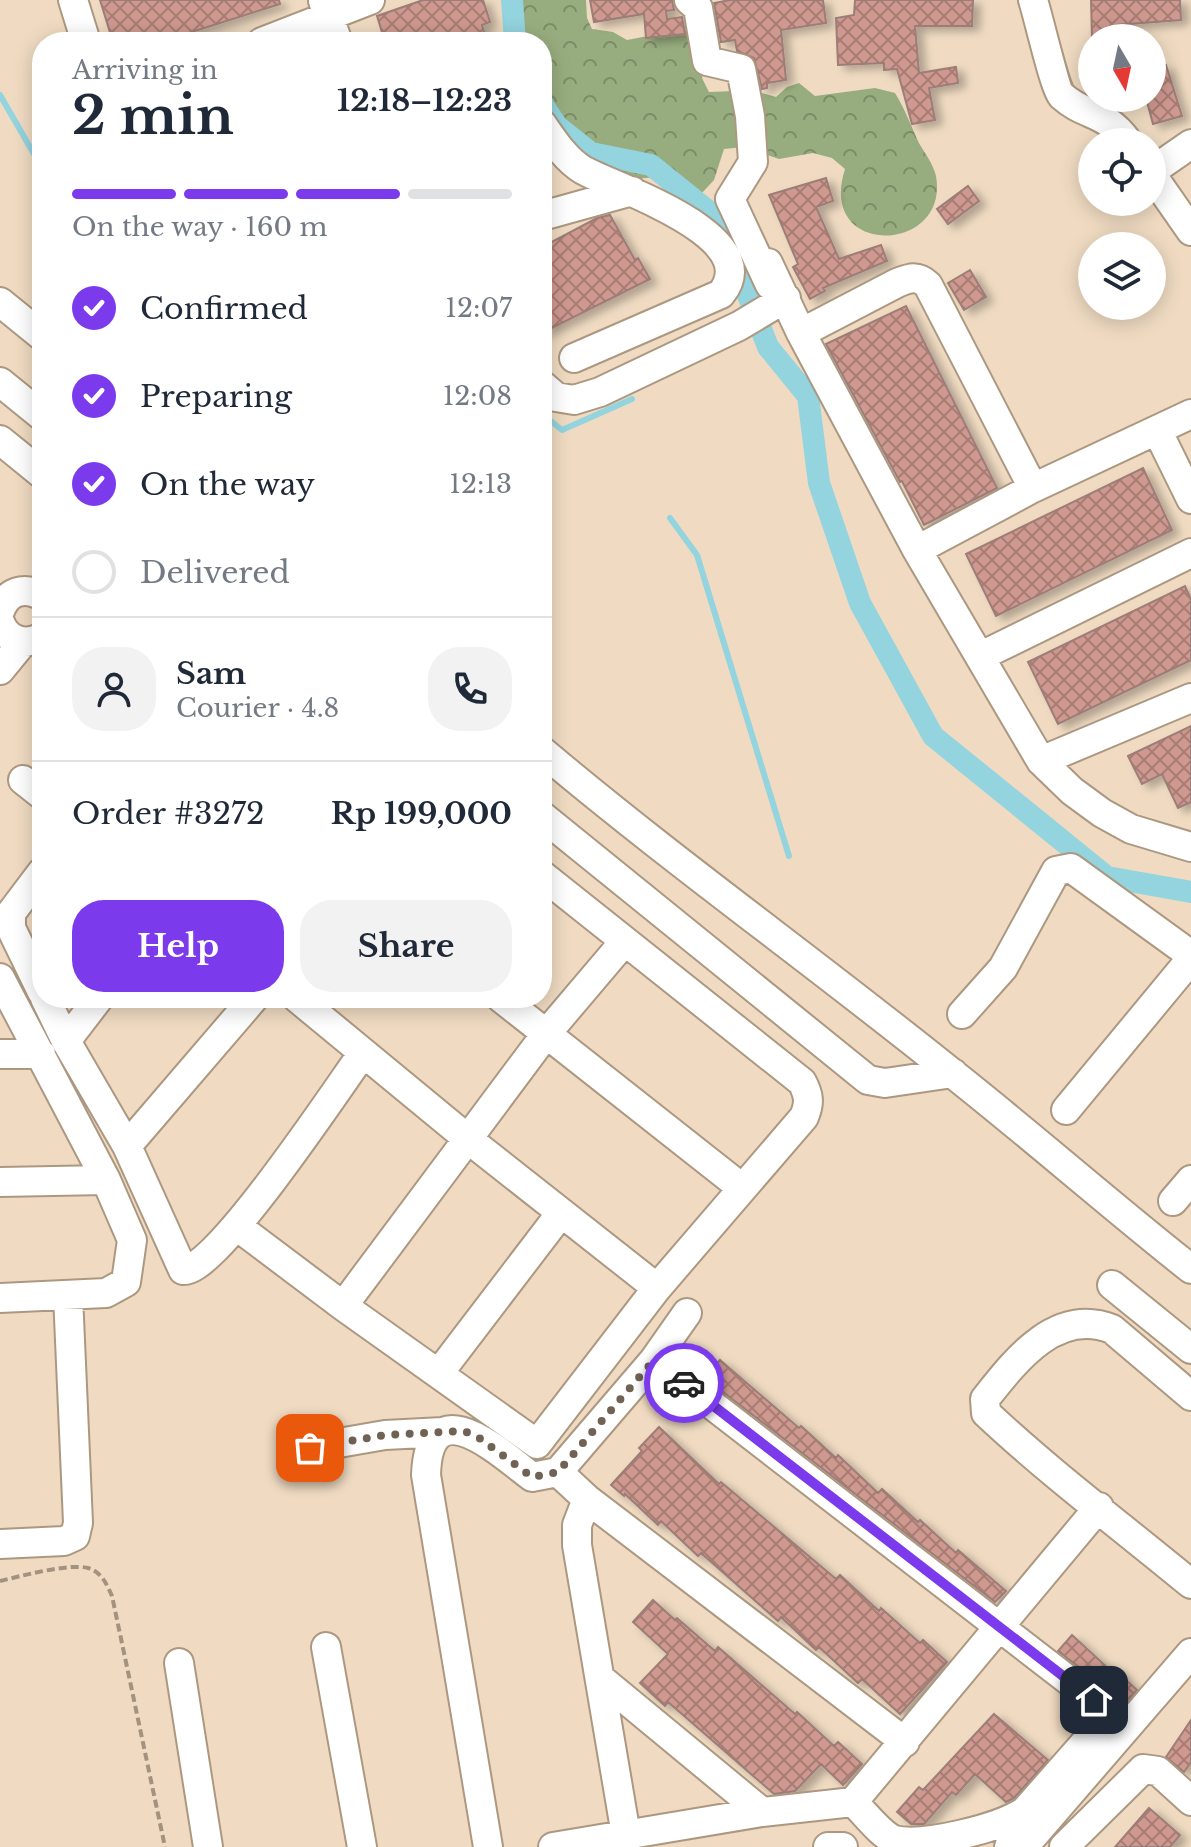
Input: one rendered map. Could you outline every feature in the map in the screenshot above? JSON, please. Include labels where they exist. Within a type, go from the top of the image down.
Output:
[{"type":"street","points":[[73,0],[83,32]]},
{"type":"street","points":[[293,32],[330,20],[370,0]]},
{"type":"street","points":[[689,0],[698,8],[707,61],[741,69],[750,116],[753,162],[730,199],[780,303],[801,333],[917,550],[1041,761],[1072,791],[1102,813],[1131,829],[1191,847]]},
{"type":"street","points":[[1033,0],[1057,90],[1063,97],[1117,128]]},
{"type":"street","points":[[552,138],[580,168],[671,209],[693,223],[729,263],[728,285],[721,294],[574,358]]},
{"type":"street","points":[[1166,163],[1191,144]]},
{"type":"street","points":[[552,213],[632,191]]},
{"type":"street","points":[[1166,192],[1189,223]]},
{"type":"street","points":[[768,263],[780,303]]},
{"type":"street","points":[[801,333],[897,283],[920,278],[928,285],[1033,488]]},
{"type":"street","points":[[0,302],[32,328]]},
{"type":"street","points":[[552,394],[574,400],[600,392],[739,326],[780,303]]},
{"type":"street","points":[[0,382],[32,408]]},
{"type":"street","points":[[917,550],[1033,488],[1191,414]]},
{"type":"street","points":[[1157,430],[1191,499]]},
{"type":"street","points":[[0,440],[32,466]]},
{"type":"street","points":[[981,656],[1191,553]]},
{"type":"street","points":[[0,670],[11,629],[6,598],[32,588]]},
{"type":"street","points":[[1041,761],[1191,698]]},
{"type":"street","points":[[552,759],[611,809],[953,1073],[1076,1178],[1191,1269]]},
{"type":"street","points":[[552,824],[868,1080],[885,1083],[953,1073]]},
{"type":"street","points":[[962,1014],[1003,968],[1056,871],[1063,868],[1071,868],[1191,957],[1066,1110]]},
{"type":"street","points":[[238,1227],[537,1444],[657,1288],[804,1117],[809,1106],[809,1094],[802,1082],[552,883]]},
{"type":"street","points":[[32,885],[11,913],[10,921],[32,971]]},
{"type":"street","points":[[343,1306],[546,1034],[624,942]]},
{"type":"street","points":[[0,978],[7,1006],[54,1047],[127,1146],[183,1270],[195,1268],[238,1227],[363,1053]]},
{"type":"street","points":[[0,1298],[106,1293],[126,1282],[132,1240],[54,1047],[47,1008]]},
{"type":"street","points":[[0,1054],[54,1047],[90,1008]]},
{"type":"street","points":[[127,1146],[245,1008]]},
{"type":"street","points":[[309,1008],[657,1288]]},
{"type":"street","points":[[514,1008],[742,1188]]},
{"type":"street","points":[[0,1182],[106,1180]]},
{"type":"street","points":[[439,1373],[561,1213]]},
{"type":"street","points":[[1112,1285],[1191,1349]]},
{"type":"street","points":[[0,1544],[64,1541],[75,1536],[78,1523],[68,1295]]},
{"type":"street","points":[[310,1448],[385,1435],[464,1431],[478,1437],[532,1477],[558,1472],[654,1360],[687,1313]]},
{"type":"street","points":[[1191,1396],[1112,1329],[1099,1324],[1066,1328],[1032,1344],[985,1399],[984,1409],[1039,1462],[1099,1507],[1191,1584]]},
{"type":"street","points":[[654,1360],[1002,1626],[1094,1700],[1101,1712],[1098,1728],[1025,1811],[1011,1821],[924,1843],[909,1843],[892,1839],[853,1802]]},
{"type":"street","points":[[443,1432],[432,1442],[426,1455],[426,1475],[488,1847]]},
{"type":"street","points":[[558,1472],[587,1499],[905,1742]]},
{"type":"street","points":[[587,1499],[577,1525],[577,1545],[626,1835]]},
{"type":"street","points":[[553,1847],[762,1812],[853,1802],[1099,1507]]},
{"type":"street","points":[[326,1647],[362,1847]]},
{"type":"street","points":[[1009,1847],[1033,1836],[1191,1653]]},
{"type":"street","points":[[179,1663],[208,1847]]},
{"type":"street","points":[[601,1679],[762,1812]]},
{"type":"street","points":[[1064,1847],[1143,1769],[1158,1771],[1191,1801]]},
{"type":"street","points":[[828,1847],[843,1847]]},
{"type":"path","points":[[0,1581],[53,1570],[88,1568],[103,1577],[112,1596],[165,1847]]},
{"type":"green space","points":[[513,0],[586,0],[587,18],[592,29],[613,32],[627,40],[694,30],[707,61],[702,78],[709,92],[735,91],[746,102],[762,93],[776,97],[787,87],[799,83],[815,96],[875,88],[895,93],[935,171],[935,202],[924,220],[906,232],[885,236],[865,231],[849,219],[841,198],[845,169],[832,158],[813,153],[779,159],[744,147],[724,149],[714,180],[701,194],[683,187],[670,174],[650,178],[627,175],[601,161],[552,123],[552,32],[516,32],[520,16]]},
{"type":"building","points":[[100,0],[279,0],[280,4],[192,32],[110,32]]},
{"type":"building","points":[[423,0],[483,0],[490,22],[482,25],[484,32],[382,32],[377,16]]},
{"type":"building","points":[[590,0],[672,0],[674,10],[666,11],[667,19],[682,17],[685,34],[646,38],[644,14],[594,22]]},
{"type":"building","points":[[730,0],[823,0],[826,23],[781,30],[786,80],[767,83],[767,88],[762,89],[754,58],[737,51],[735,40],[721,42],[714,3]]},
{"type":"building","points":[[855,0],[973,0],[972,26],[915,26],[919,73],[956,67],[958,83],[929,88],[935,120],[912,124],[897,69],[884,70],[884,63],[838,65],[836,18],[854,15]]},
{"type":"building","points":[[1091,0],[1180,0],[1181,20],[1092,24]]},
{"type":"building","points":[[1166,65],[1182,116],[1153,124],[1150,112],[1166,112]]},
{"type":"building","points":[[826,178],[833,201],[816,207],[839,259],[881,245],[887,261],[823,288],[825,291],[810,299],[793,267],[798,264],[769,195]]},
{"type":"building","points":[[968,186],[979,201],[948,224],[937,209]]},
{"type":"building","points":[[610,215],[635,260],[638,258],[650,279],[552,328],[552,242],[597,218]]},
{"type":"building","points":[[970,270],[986,297],[964,310],[948,283]]},
{"type":"building","points":[[906,306],[997,488],[924,525],[826,344]]},
{"type":"building","points":[[1143,468],[1172,530],[996,616],[966,554]]},
{"type":"building","points":[[1185,586],[1191,600],[1191,660],[1058,724],[1028,662]]},
{"type":"building","points":[[1191,726],[1191,802],[1178,808],[1162,774],[1142,784],[1128,756]]},
{"type":"building","points":[[720,1360],[836,1458],[838,1455],[878,1493],[882,1489],[918,1522],[920,1520],[956,1553],[958,1550],[1006,1591],[995,1602],[705,1378]]},
{"type":"building","points":[[659,1427],[719,1484],[721,1482],[836,1579],[840,1575],[879,1611],[881,1608],[947,1662],[900,1714],[862,1679],[858,1683],[819,1647],[816,1650],[781,1617],[778,1621],[701,1553],[698,1556],[661,1521],[658,1525],[611,1485]]},
{"type":"building","points":[[653,1600],[715,1651],[718,1647],[834,1746],[838,1742],[862,1764],[843,1785],[821,1764],[795,1791],[774,1794],[668,1702],[665,1706],[640,1683],[668,1654],[633,1622]]},
{"type":"building","points":[[1072,1635],[1137,1690],[1117,1710],[1105,1687],[1058,1651]]},
{"type":"building","points":[[994,1714],[1048,1760],[1014,1798],[1006,1802],[975,1774],[956,1795],[952,1792],[924,1824],[911,1824],[897,1812],[919,1787],[923,1790]]},
{"type":"building","points":[[1191,1720],[1191,1762],[1184,1772],[1166,1757]]},
{"type":"building","points":[[1149,1808],[1180,1835],[1170,1847],[1115,1847]]},
{"type":"waterway","points":[[512,0],[514,32]]},
{"type":"waterway","points":[[0,95],[32,151]]},
{"type":"waterway","points":[[552,119],[591,153],[651,165],[707,210],[740,274],[768,347],[808,396],[819,483],[860,603],[933,736],[1107,877],[1191,892]]},
{"type":"waterway","points":[[552,422],[562,430],[632,399]]},
{"type":"waterway","points":[[670,518],[697,555],[789,856]]},
{"type":"way so far","points":[[310,1448],[385,1435],[464,1431],[478,1437],[532,1477],[544,1476],[558,1472],[654,1360],[684,1383]]},
{"type":"route","points":[[684,1383],[1094,1700]]}]
